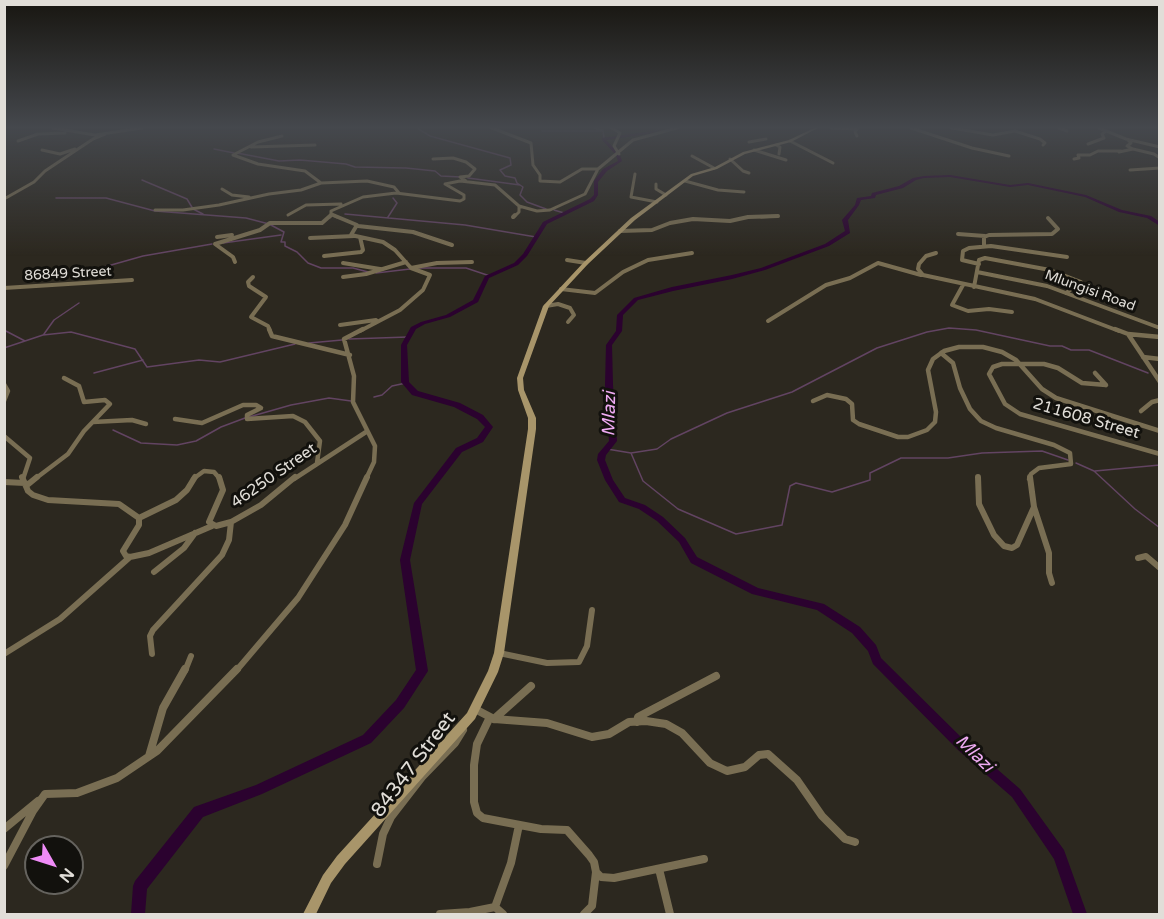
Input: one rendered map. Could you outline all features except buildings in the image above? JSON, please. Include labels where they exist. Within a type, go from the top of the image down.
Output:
[{"type":"street","points":[[4,199],[34,182],[45,171]]},
{"type":"street","points":[[305,171],[321,183]]},
{"type":"street","points":[[467,182],[460,177],[469,176],[473,171]]},
{"type":"street","points":[[537,171],[540,181],[560,182],[578,171]]},
{"type":"street","points":[[235,262],[233,257],[215,244],[260,230],[270,223],[322,224],[327,221],[335,208],[366,196],[399,193],[460,201],[464,199],[464,195],[445,184],[467,182],[498,186],[519,206],[539,211],[559,207],[567,200],[585,194],[597,171]]},
{"type":"street","points":[[309,915],[327,879],[341,860],[473,712],[489,682],[500,653],[532,429],[532,418],[519,382],[546,306],[586,263],[633,219],[685,181],[705,171]]},
{"type":"street","points":[[743,171],[749,173]]},
{"type":"street","points":[[635,174],[631,197],[657,202]]},
{"type":"street","points":[[222,189],[237,196],[301,190],[321,183],[367,181],[394,187],[399,193]]},
{"type":"street","points":[[685,181],[718,190],[744,192]]},
{"type":"street","points":[[656,184],[656,189],[666,195]]},
{"type":"street","points":[[155,210],[172,211],[205,207],[269,194]]},
{"type":"street","points":[[288,215],[306,205],[349,203]]},
{"type":"street","points":[[513,217],[520,211],[519,206]]},
{"type":"street","points":[[332,214],[350,220],[358,226],[413,232],[452,245]]},
{"type":"street","points":[[620,231],[652,230],[670,223],[693,219],[730,220],[754,216],[778,216]]},
{"type":"street","points":[[958,234],[985,236],[1052,234],[1058,229],[1048,218]]},
{"type":"street","points":[[4,829],[50,793],[66,794],[88,791],[117,778],[149,758],[248,660],[298,598],[340,534],[374,462],[375,446],[353,402],[355,385],[350,355],[344,339],[384,320],[420,294],[428,285],[429,274],[409,265],[395,250],[383,242],[350,234],[358,226]]},
{"type":"street","points":[[217,237],[260,230]]},
{"type":"street","points":[[310,238],[317,236],[358,237]]},
{"type":"street","points":[[985,236],[991,246]]},
{"type":"street","points":[[984,246],[985,236]]},
{"type":"street","points":[[324,256],[361,252],[363,250],[358,237]]},
{"type":"street","points":[[979,264],[962,260],[963,251],[991,246],[1067,256]]},
{"type":"street","points":[[923,275],[918,269],[919,264],[926,256],[936,253]]},
{"type":"street","points":[[561,289],[595,292],[623,272],[648,260],[692,254]]},
{"type":"street","points":[[974,287],[979,260],[985,258],[1050,270],[1081,282],[1066,293]]},
{"type":"street","points":[[567,260],[586,263]]},
{"type":"street","points":[[343,263],[382,268],[437,262],[472,262]]},
{"type":"street","points":[[768,321],[826,285],[850,278],[878,263],[963,285],[1035,299],[1128,334],[1160,337]]},
{"type":"street","points":[[343,277],[366,274],[382,268]]},
{"type":"street","name":"Mlungisi Road","points":[[977,272],[1041,284],[1160,328]]},
{"type":"street","points":[[253,277],[249,281],[249,286],[266,298],[251,316],[268,326],[272,336],[350,355]]},
{"type":"street","name":"86849 Street","points":[[4,288],[132,280]]},
{"type":"street","points":[[963,285],[952,303],[954,306],[968,310],[989,309],[1012,312]]},
{"type":"street","points":[[546,306],[558,304],[570,309],[574,315],[568,322]]},
{"type":"street","points":[[340,326],[384,320]]},
{"type":"street","points":[[1128,334],[1160,382]]},
{"type":"street","points":[[813,401],[821,395],[846,399],[852,404],[854,420],[859,424],[904,438],[927,430],[935,422],[936,412],[929,365],[941,353],[959,347],[983,347],[1002,352],[1019,363],[1042,389],[1056,398],[1160,431]]},
{"type":"street","points":[[941,353],[953,363],[960,388],[970,409],[981,421],[996,428],[1054,445],[1070,453],[1071,464],[1047,466],[1031,474],[1029,480],[1034,507],[1049,553],[1049,573],[1052,583]]},
{"type":"street","points":[[1143,357],[1160,359]]},
{"type":"street","points":[[1019,363],[1049,365],[1082,383],[1106,385]]},
{"type":"street","name":"211608 Street","points":[[1019,363],[997,365],[989,374],[999,396],[1011,409],[1034,419],[1079,429],[1160,454]]},
{"type":"street","points":[[1095,373],[1106,385]]},
{"type":"street","points":[[4,482],[25,485],[69,454],[107,407],[109,402],[84,402],[79,386],[64,378]]},
{"type":"street","points":[[4,384],[8,391],[4,401]]},
{"type":"street","points":[[1141,411],[1152,402],[1160,400]]},
{"type":"street","points":[[175,419],[202,423],[243,405],[256,405],[261,408],[247,415],[247,419],[293,416],[305,422],[320,441],[317,464]]},
{"type":"street","points":[[92,423],[132,420],[146,424]]},
{"type":"street","name":"46250 Street","points":[[139,518],[176,500],[197,476],[210,470],[220,478],[223,490],[209,522],[213,526],[231,522],[265,502],[366,432]]},
{"type":"street","points":[[4,436],[30,458],[30,463],[22,477],[30,493],[44,500],[120,504],[139,518],[139,525],[123,551],[130,557]]},
{"type":"street","points":[[978,477],[980,504],[994,535],[1004,546],[1012,548],[1017,545],[1034,507]]},
{"type":"street","points":[[152,654],[150,636],[153,630],[222,555],[229,540],[231,522]]},
{"type":"street","points":[[4,654],[60,619],[130,557],[149,553],[213,526]]},
{"type":"street","points":[[154,572],[184,548],[193,539],[195,533]]},
{"type":"street","points":[[1138,558],[1144,555],[1160,568]]},
{"type":"street","points":[[500,653],[547,663],[579,662],[587,646],[592,610]]},
{"type":"street","points":[[149,758],[163,708],[181,680],[191,656]]},
{"type":"street","points":[[637,722],[638,717],[716,676]]},
{"type":"street","points":[[531,686],[490,717],[480,734],[474,756],[475,807],[483,818],[519,825],[567,830],[594,862],[596,872],[592,906],[584,915]]},
{"type":"street","points":[[473,712],[510,723],[547,723],[581,734],[600,737],[619,726],[637,722],[656,722],[677,728],[698,752],[720,770],[727,771],[745,767],[761,754],[774,757],[797,780],[822,816],[845,838],[855,842]]},
{"type":"street","name":"84347 Street","points":[[377,864],[383,834],[399,806],[455,743],[473,712]]},
{"type":"street","points":[[4,866],[41,798]]},
{"type":"street","points":[[495,907],[511,863],[519,825]]},
{"type":"street","points":[[596,872],[601,877],[614,878],[704,859]]},
{"type":"street","points":[[659,869],[670,915]]},
{"type":"street","points":[[440,915],[495,907]]},
{"type":"street","points":[[495,907],[503,915]]},
{"type":"waterway","points":[[434,171],[441,176],[461,177]]},
{"type":"waterway","points":[[501,171],[505,176],[515,178],[520,185]]},
{"type":"waterway","points":[[138,914],[140,886],[199,812],[258,790],[367,739],[400,704],[422,671],[405,560],[418,503],[459,450],[480,440],[489,427],[480,417],[457,405],[415,393],[405,382],[404,345],[413,328],[448,316],[476,301],[487,277],[516,264],[525,255],[545,223],[592,200],[596,195],[596,182],[604,171]]},
{"type":"waterway","name":"Mlazi","points":[[1080,914],[1059,855],[1016,793],[962,746],[877,661],[872,648],[856,630],[820,607],[756,591],[694,560],[682,540],[660,519],[642,507],[622,500],[609,480],[601,460],[602,454],[613,441],[609,345],[619,331],[620,315],[636,299],[763,269],[827,245],[848,232],[845,220],[859,199],[873,197],[874,194],[901,187],[924,177],[950,176],[1010,186],[1028,184],[1086,196],[1121,211],[1149,217],[1160,225]]},
{"type":"waterway","points":[[468,178],[520,185]]},
{"type":"waterway","points":[[142,180],[187,199],[193,209],[203,214]]},
{"type":"waterway","points":[[520,185],[523,187],[520,195],[527,202],[546,209]]},
{"type":"waterway","points":[[56,198],[106,198],[155,211],[246,218],[269,224],[284,232],[281,242],[285,242],[285,246],[297,252],[308,263],[321,268],[353,268],[368,272]]},
{"type":"waterway","points":[[388,217],[397,203],[393,198]]},
{"type":"waterway","points":[[554,210],[564,213]]},
{"type":"waterway","points":[[345,214],[465,225],[536,237]]},
{"type":"waterway","points":[[223,243],[281,235]]},
{"type":"waterway","points":[[90,271],[143,256],[212,244]]},
{"type":"waterway","points":[[419,268],[466,268],[490,276]]},
{"type":"waterway","points":[[376,273],[410,269]]},
{"type":"waterway","points":[[44,334],[54,320],[79,303]]},
{"type":"waterway","points":[[631,453],[657,449],[671,439],[727,413],[792,392],[877,348],[927,332],[949,328],[976,330],[1050,346],[1062,346],[1071,350],[1089,350],[1148,373]]},
{"type":"waterway","points":[[4,330],[25,341]]},
{"type":"waterway","points":[[25,341],[43,335],[71,332],[135,349],[142,360]]},
{"type":"waterway","points":[[349,339],[408,337]]},
{"type":"waterway","points":[[309,343],[342,340]]},
{"type":"waterway","points":[[4,348],[25,341]]},
{"type":"waterway","points":[[142,360],[147,367],[199,360],[220,362],[295,344]]},
{"type":"waterway","points":[[94,373],[142,360]]},
{"type":"waterway","points":[[374,397],[382,395],[392,386],[406,383]]},
{"type":"waterway","points":[[249,417],[291,405],[329,398],[351,401]]},
{"type":"waterway","points":[[113,430],[141,443],[177,445],[196,441],[221,427],[245,418]]},
{"type":"waterway","points":[[607,449],[631,453]]},
{"type":"waterway","points":[[631,453],[643,481],[678,509],[736,534],[782,525],[790,486],[796,483],[832,492],[870,480],[870,473],[901,458],[948,458],[982,453],[1042,451],[1068,460]]},
{"type":"waterway","points":[[1076,463],[1094,471],[1135,509],[1160,528]]},
{"type":"waterway","points":[[1095,471],[1160,465]]}]
